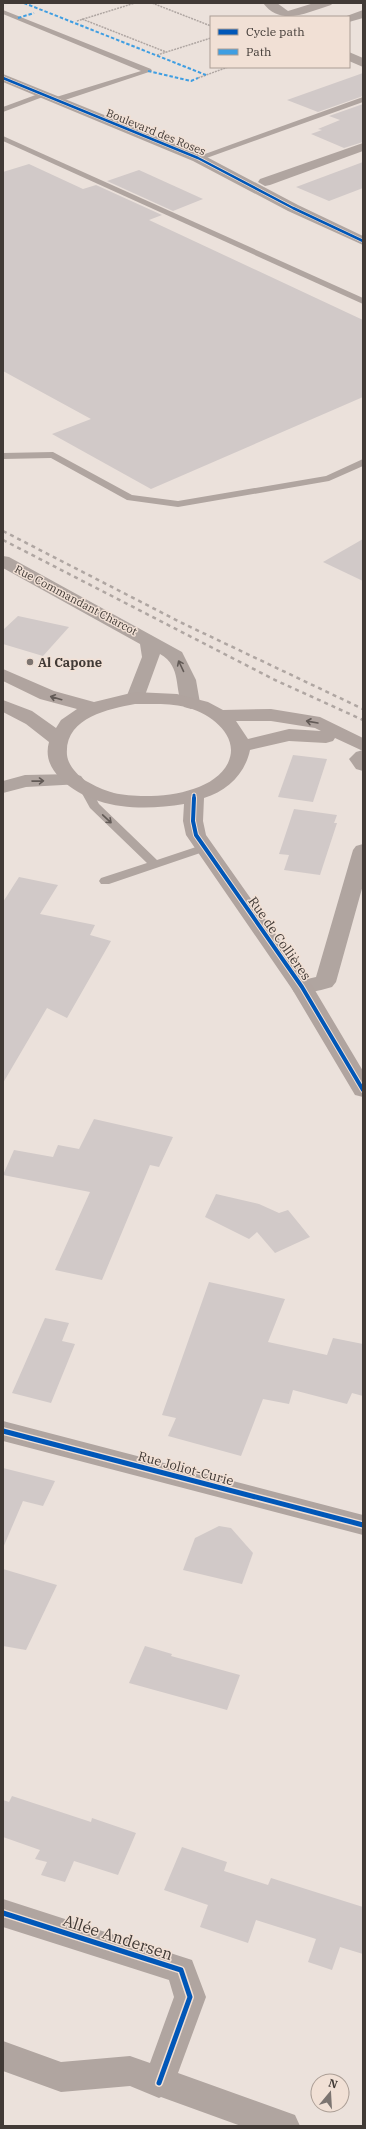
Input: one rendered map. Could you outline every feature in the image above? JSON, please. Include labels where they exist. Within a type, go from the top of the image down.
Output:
[{"type":"main road","points":[[3,674],[47,695],[94,708]]},
{"type":"main road","points":[[135,698],[161,698],[191,703],[220,716],[232,726],[242,746],[242,754],[236,767],[226,778],[210,789],[174,800],[145,802],[120,800],[80,784],[64,771],[58,759],[58,740],[69,725],[94,708],[135,698]]},
{"type":"main road","points":[[3,706],[12,708],[37,723],[58,740]]},
{"type":"main road","points":[[220,716],[272,715],[320,723],[362,748]]},
{"type":"main road","points":[[242,746],[289,734],[315,736],[362,748]]},
{"type":"main road","name":"Rue de Collières","points":[[194,795],[193,821],[196,835],[302,987],[363,1090]]},
{"type":"street","points":[[269,3],[288,16],[327,3]]},
{"type":"street","points":[[350,18],[363,14]]},
{"type":"street","points":[[350,56],[363,63]]},
{"type":"street","name":"Boulevard des Roses","points":[[3,78],[198,158],[293,208],[363,241]]},
{"type":"street","points":[[265,182],[363,147]]},
{"type":"street","name":"Rue Commandant Charcot","points":[[3,561],[176,656],[187,680],[191,703]]},
{"type":"street","name":"Rue Commandant Charcot","points":[[135,698],[151,657],[149,640]]},
{"type":"street","points":[[362,748],[359,759],[363,765]]},
{"type":"street","points":[[3,788],[25,781],[80,784]]},
{"type":"street","points":[[302,987],[325,982],[363,850]]},
{"type":"street","name":"Rue Joliot-Curie","points":[[3,1431],[363,1525]]},
{"type":"street","name":"Allée Andersen","points":[[3,1913],[181,1970],[190,1997],[159,2083]]},
{"type":"street","points":[[3,2056],[61,2077],[130,2071],[159,2083],[284,2126]]},
{"type":"lane","points":[[3,12],[148,72],[3,110]]},
{"type":"lane","points":[[198,158],[363,99]]},
{"type":"lane","points":[[3,138],[363,301]]},
{"type":"lane","points":[[3,456],[53,455],[130,498],[178,504],[329,478],[363,462]]},
{"type":"lane","points":[[80,784],[94,806],[154,864]]},
{"type":"lane","points":[[106,881],[205,848]]},
{"type":"path","points":[[73,22],[135,3]]},
{"type":"path","points":[[152,3],[210,26]]},
{"type":"path","points":[[82,19],[166,52]]},
{"type":"path","points":[[157,55],[210,38]]},
{"type":"path","points":[[198,78],[225,68]]},
{"type":"building","points":[[363,73],[363,96],[318,112],[287,100]]},
{"type":"building","points":[[363,104],[363,142],[344,148],[311,134],[322,130],[318,129],[340,120],[329,116]]},
{"type":"building","points":[[363,162],[363,188],[329,201],[296,187]]},
{"type":"building","points":[[29,164],[83,189],[96,185],[162,215],[149,220],[363,320],[363,397],[151,489],[52,434],[91,419],[3,371],[3,172]]},
{"type":"building","points":[[139,170],[203,199],[173,211],[107,181]]},
{"type":"building","points":[[363,539],[363,581],[323,562]]},
{"type":"building","points":[[18,616],[69,627],[43,656],[3,644],[3,630]]},
{"type":"building","points":[[293,755],[327,759],[313,802],[278,797]]},
{"type":"building","points":[[294,809],[337,815],[334,823],[337,823],[320,875],[284,870],[289,855],[279,854]]},
{"type":"building","points":[[19,877],[58,885],[40,914],[95,925],[90,935],[111,941],[67,1018],[47,1008],[3,1083],[3,902]]},
{"type":"building","points":[[94,1119],[173,1137],[159,1167],[150,1165],[102,1280],[55,1270],[90,1192],[3,1175],[14,1150],[53,1157],[58,1145],[79,1149]]},
{"type":"building","points":[[216,1194],[259,1204],[279,1213],[288,1210],[310,1237],[275,1253],[257,1232],[249,1239],[205,1217]]},
{"type":"building","points":[[209,1282],[285,1299],[268,1342],[327,1355],[333,1338],[363,1344],[363,1396],[352,1393],[347,1404],[293,1390],[289,1404],[263,1399],[241,1456],[168,1436],[176,1418],[162,1415]]},
{"type":"building","points":[[45,1318],[69,1323],[62,1341],[75,1344],[51,1403],[12,1393]]},
{"type":"building","points":[[3,1468],[55,1481],[43,1506],[23,1501],[3,1548]]},
{"type":"building","points":[[219,1526],[231,1528],[253,1553],[242,1584],[183,1570],[195,1538]]},
{"type":"building","points":[[3,1569],[57,1585],[26,1650],[3,1646]]},
{"type":"building","points":[[145,1646],[172,1654],[171,1656],[240,1675],[227,1710],[129,1683]]},
{"type":"building","points":[[12,1796],[91,1822],[92,1818],[136,1833],[118,1875],[74,1861],[65,1882],[41,1875],[47,1862],[35,1859],[40,1850],[3,1837],[3,1800],[9,1802]]},
{"type":"building","points":[[182,1847],[227,1862],[224,1871],[268,1885],[271,1878],[363,1907],[363,1954],[340,1947],[332,1970],[308,1962],[316,1939],[256,1920],[248,1943],[200,1927],[208,1905],[164,1890]]},
{"type":"railway","points":[[3,531],[182,623],[363,709]]},
{"type":"railway","points":[[3,540],[275,680],[363,720]]},
{"type":"marked path","points":[[24,3],[206,75]]},
{"type":"marked path","points":[[18,18],[34,13]]},
{"type":"marked path","points":[[148,71],[191,81],[198,78]]},
{"type":"cycle path","points":[[3,78],[198,158],[293,208],[363,241]]},
{"type":"cycle path","points":[[194,795],[193,821],[196,835],[302,987],[363,1090]]},
{"type":"cycle path","points":[[3,1431],[363,1525]]},
{"type":"cycle path","points":[[3,1913],[181,1970],[190,1997],[159,2083]]},
{"type":"place","name":"Al Capone","points":[[30,662]]}]
